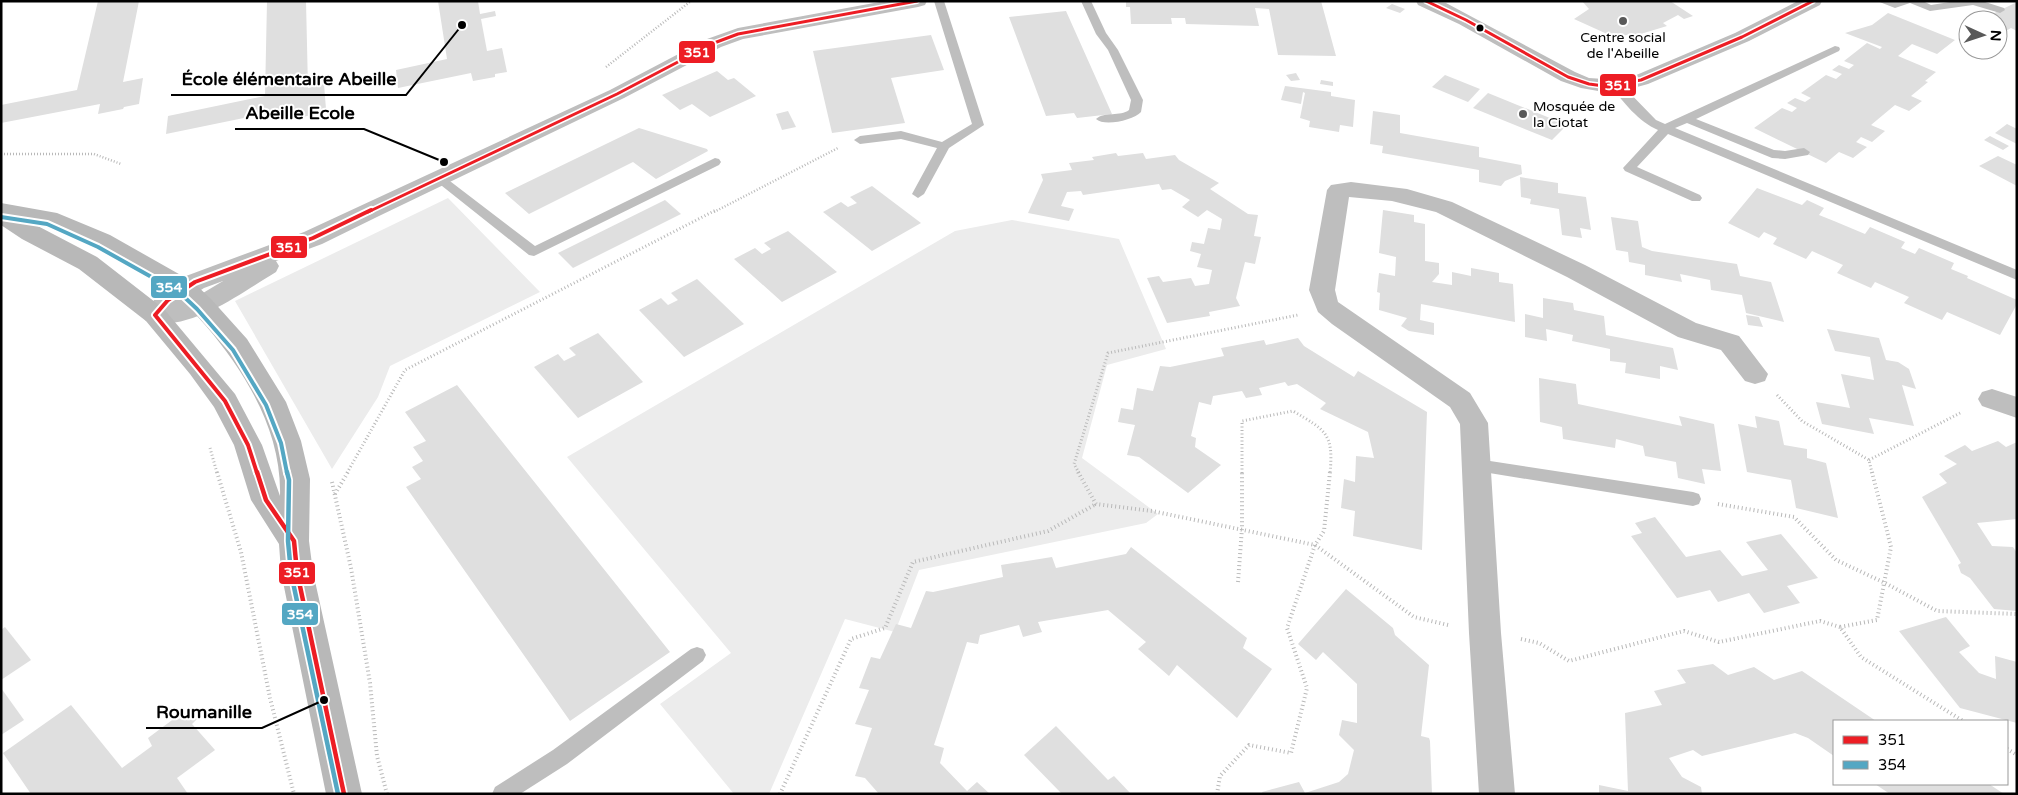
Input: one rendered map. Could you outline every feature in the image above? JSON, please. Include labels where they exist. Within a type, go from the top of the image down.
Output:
[{"type":"main road","points":[[1,212],[49,218],[101,241],[193,297],[238,346],[272,402],[287,441],[295,479],[294,541],[297,572],[344,794]]},
{"type":"main road","points":[[1,212],[30,233],[88,262],[155,315],[199,366],[225,401],[248,445],[266,500],[294,541]]},
{"type":"street","points":[[155,315],[179,312],[193,297],[438,178],[617,94],[714,43],[738,34],[918,1]]},
{"type":"street","points":[[1425,1],[1470,23],[1562,74],[1582,82],[1602,86],[1641,80],[1732,41],[1813,1]]},
{"type":"street","points":[[1498,794],[1485,633],[1478,465],[1474,424],[1460,400],[1341,318],[1327,306],[1322,290],[1339,190],[1354,189],[1429,201],[1444,207],[1576,272],[1687,330],[1730,344],[1755,374]]},
{"type":"lane","points":[[918,194],[944,146],[978,125],[939,1]]},
{"type":"lane","points":[[1086,1],[1101,34],[1113,50],[1137,100],[1135,112],[1129,116],[1102,120]]},
{"type":"lane","points":[[1882,1],[1895,5],[1906,1]]},
{"type":"lane","points":[[1914,1],[1930,8],[1973,2],[2000,10]]},
{"type":"lane","points":[[1696,198],[1629,168],[1668,128],[1835,49]]},
{"type":"lane","points":[[1616,85],[1652,123],[1668,128],[2017,275]]},
{"type":"lane","points":[[1686,119],[1772,154],[1785,155],[1804,152]]},
{"type":"lane","points":[[860,140],[901,135],[944,146]]},
{"type":"lane","points":[[438,178],[534,252],[715,162]]},
{"type":"lane","points":[[1478,465],[1693,499]]},
{"type":"lane","points":[[502,794],[560,757],[698,655]]},
{"type":"path","points":[[612,73],[606,66],[691,1]]},
{"type":"path","points":[[335,494],[405,370],[844,145],[860,140]]},
{"type":"path","points":[[1,154],[94,154],[121,164]]},
{"type":"path","points":[[1096,504],[1074,464],[1108,353],[1284,319],[1327,306]]},
{"type":"path","points":[[780,794],[851,639],[885,628],[913,562],[1048,531],[1096,504],[1152,511],[1242,528],[1315,545],[1414,617],[1485,633],[1538,642],[1569,661],[1684,631],[1719,642],[1820,621],[1840,627],[1877,620],[1891,547],[1869,460],[1802,421],[1755,374]]},
{"type":"path","points":[[1869,460],[1958,414],[2004,404]]},
{"type":"path","points":[[1217,794],[1220,776],[1249,745],[1291,753],[1307,688],[1287,628],[1315,545],[1324,531],[1332,450],[1322,428],[1293,411],[1242,421],[1242,528],[1238,582]]},
{"type":"path","points":[[207,442],[241,552],[270,698],[294,794]]},
{"type":"path","points":[[1693,499],[1794,518],[1836,560],[1937,610],[2017,614]]},
{"type":"path","points":[[1840,627],[1861,657],[1961,720]]},
{"type":"shaded area","points":[[448,198],[540,292],[390,366],[378,397],[332,469],[235,301]]},
{"type":"shaded area","points":[[1012,220],[1119,239],[1166,349],[1107,365],[1082,458],[1158,514],[1146,523],[919,570],[895,632],[845,619],[769,794],[734,794],[660,704],[731,653],[567,457],[955,231]]},
{"type":"building","points":[[98,1],[139,1],[123,82],[143,78],[139,104],[98,114],[100,104],[1,123],[1,105],[77,90]]},
{"type":"building","points":[[267,1],[306,1],[308,88],[324,84],[326,109],[312,112],[312,115],[288,120],[288,109],[166,134],[168,116],[265,96]]},
{"type":"building","points":[[438,1],[478,1],[480,14],[495,11],[496,16],[481,19],[487,51],[502,48],[507,72],[495,74],[495,77],[473,81],[471,73],[398,88],[396,70],[447,59]]},
{"type":"building","points":[[1126,1],[1321,1],[1336,56],[1278,55],[1269,9],[1255,8],[1259,26],[1186,24],[1185,18],[1171,18],[1172,24],[1131,24],[1130,7],[1126,7]]},
{"type":"building","name":"Centre social de l'Abeille","points":[[1582,1],[1670,1],[1693,16],[1684,19],[1678,15],[1663,23],[1667,26],[1634,36],[1630,34],[1616,38],[1574,19],[1589,9]]},
{"type":"building","points":[[2015,3],[2017,4],[2017,31],[2011,28],[2008,30],[2008,10],[2001,10]]},
{"type":"building","points":[[1392,4],[1405,9],[1400,13],[1386,8]]},
{"type":"building","points":[[1066,11],[1112,114],[1077,118],[1074,113],[1046,116],[1009,17]]},
{"type":"building","points":[[1888,13],[1955,40],[1937,54],[1912,44],[1898,56],[1936,72],[1925,81],[1928,82],[1911,96],[1922,101],[1909,111],[1895,105],[1871,125],[1885,131],[1872,142],[1861,137],[1856,142],[1867,147],[1853,158],[1839,152],[1826,163],[1754,128],[1782,108],[1792,112],[1797,108],[1787,103],[1795,98],[1805,102],[1811,98],[1801,93],[1826,75],[1836,79],[1842,74],[1832,70],[1839,65],[1849,69],[1854,65],[1844,61],[1867,43],[1880,49],[1882,47],[1845,33],[1872,25]]},
{"type":"building","points":[[931,35],[944,70],[891,78],[905,123],[832,133],[813,51]]},
{"type":"building","points":[[717,71],[728,80],[734,78],[756,96],[710,117],[692,104],[680,110],[662,95]]},
{"type":"building","points":[[1296,73],[1300,80],[1291,81],[1286,75]]},
{"type":"building","points":[[1445,75],[1480,89],[1468,102],[1432,87]]},
{"type":"building","points":[[1321,80],[1333,82],[1333,86],[1320,84]]},
{"type":"building","points":[[1285,86],[1331,92],[1331,96],[1355,100],[1353,127],[1340,125],[1339,132],[1309,127],[1310,121],[1300,118],[1305,93],[1303,92],[1301,104],[1281,100]]},
{"type":"building","points":[[1488,93],[1567,125],[1552,140],[1473,108]]},
{"type":"building","points":[[788,111],[796,127],[782,130],[776,114]]},
{"type":"building","points":[[1373,111],[1400,115],[1400,133],[1479,147],[1479,157],[1521,165],[1522,174],[1505,181],[1501,186],[1479,182],[1479,170],[1382,153],[1383,146],[1370,144]]},
{"type":"building","points":[[2007,124],[2017,129],[2017,144],[1995,133]]},
{"type":"building","points":[[639,128],[707,149],[708,151],[656,179],[633,162],[529,214],[505,193]]},
{"type":"building","points":[[1990,136],[2009,146],[2003,150],[1984,140]]},
{"type":"building","points":[[1116,153],[1118,156],[1143,153],[1146,159],[1175,155],[1179,160],[1219,183],[1210,189],[1248,214],[1258,215],[1254,236],[1261,237],[1255,264],[1245,262],[1236,298],[1240,306],[1209,312],[1210,316],[1167,323],[1147,278],[1159,276],[1163,282],[1191,278],[1195,286],[1209,284],[1212,270],[1197,267],[1201,254],[1190,251],[1192,242],[1204,244],[1208,228],[1220,230],[1222,219],[1207,210],[1198,217],[1182,207],[1190,200],[1171,189],[1162,190],[1159,184],[1083,195],[1081,191],[1067,192],[1061,206],[1074,209],[1069,221],[1028,213],[1043,180],[1041,174],[1072,170],[1069,163],[1094,160],[1092,157]]},
{"type":"building","points":[[1998,156],[2017,165],[2017,186],[1979,166]]},
{"type":"building","points":[[1520,177],[1558,183],[1558,193],[1586,197],[1591,230],[1580,228],[1582,238],[1562,235],[1559,209],[1530,204],[1531,199],[1521,197]]},
{"type":"building","points":[[872,186],[921,223],[872,251],[823,212],[841,202],[848,207],[857,203],[850,197]]},
{"type":"building","points":[[1757,188],[1802,205],[1807,200],[1824,208],[1819,215],[1865,234],[1870,227],[1905,242],[1901,248],[1915,254],[1919,248],[1954,263],[1951,269],[2017,300],[2017,304],[2000,335],[1947,312],[1942,320],[1904,303],[1909,297],[1875,282],[1871,288],[1837,273],[1843,265],[1812,251],[1806,259],[1773,244],[1777,238],[1764,232],[1759,238],[1728,223]]},
{"type":"building","points":[[665,200],[681,214],[573,268],[558,253]]},
{"type":"building","points":[[1383,210],[1414,215],[1414,222],[1425,224],[1425,261],[1439,263],[1439,274],[1432,282],[1452,285],[1452,272],[1471,276],[1471,268],[1499,273],[1499,282],[1513,284],[1515,322],[1421,304],[1420,320],[1434,323],[1434,335],[1409,331],[1401,326],[1407,318],[1379,310],[1380,293],[1377,292],[1379,273],[1395,276],[1396,257],[1379,253]]},
{"type":"building","points":[[1611,217],[1638,221],[1642,247],[1652,251],[1737,264],[1740,276],[1771,282],[1784,322],[1746,313],[1742,295],[1711,290],[1710,280],[1680,274],[1682,282],[1645,275],[1645,265],[1629,262],[1628,252],[1616,250]]},
{"type":"building","points":[[788,231],[837,272],[782,302],[734,259],[755,248],[762,254],[771,249],[764,243]]},
{"type":"building","points":[[697,279],[744,324],[684,357],[639,310],[661,298],[668,305],[678,300],[671,293]]},
{"type":"building","points":[[1543,298],[1573,303],[1574,310],[1604,316],[1606,335],[1673,348],[1678,370],[1660,366],[1660,379],[1625,373],[1626,363],[1610,361],[1610,349],[1572,341],[1573,335],[1546,329],[1547,341],[1525,337],[1525,314],[1543,318]]},
{"type":"building","points":[[1746,315],[1759,317],[1763,327],[1748,325]]},
{"type":"building","points":[[1827,329],[1879,338],[1886,360],[1898,362],[1909,369],[1916,389],[1902,385],[1914,426],[1869,418],[1874,434],[1822,424],[1816,402],[1850,408],[1841,374],[1874,380],[1870,357],[1835,351]]},
{"type":"building","points":[[598,333],[643,382],[578,418],[534,367],[558,354],[564,361],[576,355],[569,348]]},
{"type":"building","points":[[1298,338],[1304,346],[1354,377],[1358,371],[1427,412],[1422,550],[1353,536],[1355,511],[1341,508],[1344,479],[1355,482],[1356,456],[1374,458],[1368,432],[1320,409],[1326,403],[1297,384],[1288,386],[1285,382],[1259,388],[1262,395],[1246,398],[1242,391],[1213,396],[1211,405],[1199,402],[1191,436],[1196,438],[1195,447],[1221,465],[1188,493],[1139,457],[1127,455],[1135,425],[1118,422],[1121,408],[1133,410],[1137,388],[1153,391],[1160,366],[1170,367],[1224,356],[1221,348],[1264,340],[1266,345]]},
{"type":"building","points":[[1539,378],[1576,384],[1578,404],[1682,426],[1679,416],[1714,424],[1721,471],[1702,469],[1705,484],[1678,478],[1676,462],[1645,456],[1643,446],[1616,439],[1615,448],[1563,439],[1562,427],[1540,422]]},
{"type":"building","points":[[457,385],[670,652],[570,721],[406,487],[421,479],[412,467],[423,461],[413,447],[426,441],[405,412]]},
{"type":"building","points":[[1755,416],[1779,421],[1784,445],[1807,449],[1807,458],[1826,463],[1838,518],[1796,508],[1791,480],[1747,472],[1738,424],[1757,428]]},
{"type":"building","points":[[1998,441],[2006,447],[2017,442],[2017,519],[1977,523],[1992,546],[2013,547],[2017,553],[2017,611],[1994,609],[1970,578],[1961,573],[1958,565],[1961,563],[1922,497],[1947,483],[1939,474],[1957,464],[1944,456],[1965,445],[1972,451]]},
{"type":"building","points":[[1655,517],[1686,557],[1720,550],[1742,576],[1768,570],[1746,542],[1781,534],[1818,578],[1787,586],[1800,603],[1764,613],[1749,593],[1718,602],[1710,590],[1677,598],[1631,536],[1642,533],[1635,523]]},
{"type":"building","points":[[1131,547],[1247,638],[1243,648],[1272,669],[1237,718],[1177,665],[1169,676],[1138,649],[1146,642],[1108,610],[1038,622],[1042,632],[1023,637],[1019,625],[980,635],[978,644],[967,642],[934,745],[944,748],[940,763],[967,791],[977,782],[990,794],[879,794],[865,778],[855,776],[872,728],[855,724],[869,690],[859,688],[871,657],[880,659],[896,624],[911,628],[926,591],[933,592],[1003,577],[1001,565],[1052,557],[1056,568],[1126,554]]},
{"type":"building","points":[[1346,589],[1393,628],[1395,635],[1429,665],[1421,736],[1429,738],[1430,741],[1432,794],[1263,794],[1262,792],[1299,782],[1305,793],[1339,782],[1348,774],[1354,750],[1339,735],[1342,720],[1357,723],[1357,684],[1323,652],[1316,660],[1298,644]]},
{"type":"building","points":[[1946,617],[1970,646],[1959,652],[1979,673],[1996,679],[1995,656],[2017,662],[2017,723],[1960,708],[1899,631]]},
{"type":"building","points":[[5,627],[31,660],[1,680],[1,630]]},
{"type":"building","points":[[1713,664],[1728,675],[1754,667],[1774,680],[1802,671],[1875,720],[1833,720],[1833,755],[1808,738],[1795,733],[1702,756],[1693,750],[1669,758],[1682,777],[1701,787],[1702,794],[1599,794],[1599,785],[1628,791],[1625,713],[1662,705],[1654,691],[1686,683],[1677,670]]},
{"type":"building","points":[[1,688],[24,720],[1,735]]},
{"type":"building","points":[[71,705],[122,768],[152,746],[148,738],[183,712],[185,715],[192,710],[198,718],[192,724],[215,750],[177,778],[188,794],[31,794],[3,753]]},
{"type":"building","points":[[1056,726],[1108,780],[1114,776],[1131,794],[1062,794],[1024,755]]},
{"type":"building","points":[[1876,785],[1990,785],[2004,794],[1890,794]]},
{"type":"transit line","name":"351","points":[[344,794],[297,572],[294,541],[266,500],[248,445],[225,401],[155,315],[168,300],[195,282],[313,238],[617,94],[714,43],[738,34],[917,1]]},
{"type":"transit line","name":"351","points":[[1426,1],[1466,20],[1568,77],[1589,84],[1604,86],[1641,80],[1742,37],[1813,1]]},
{"type":"transit line","name":"354","points":[[1,217],[47,224],[98,247],[180,293],[197,309],[233,350],[266,405],[281,443],[289,480],[288,541],[291,573],[338,794]]},
{"type":"place","name":"Centre social de l'Abeille","points":[[1623,21]]},
{"type":"place","name":"École élémentaire Abeille","points":[[462,25]]},
{"type":"place","name":"Mosquée de la Ciotat","points":[[1523,114]]},
{"type":"place","name":"Abeille Ecole","points":[[444,162]]},
{"type":"place","name":"Roumanille","points":[[324,700]]}]
